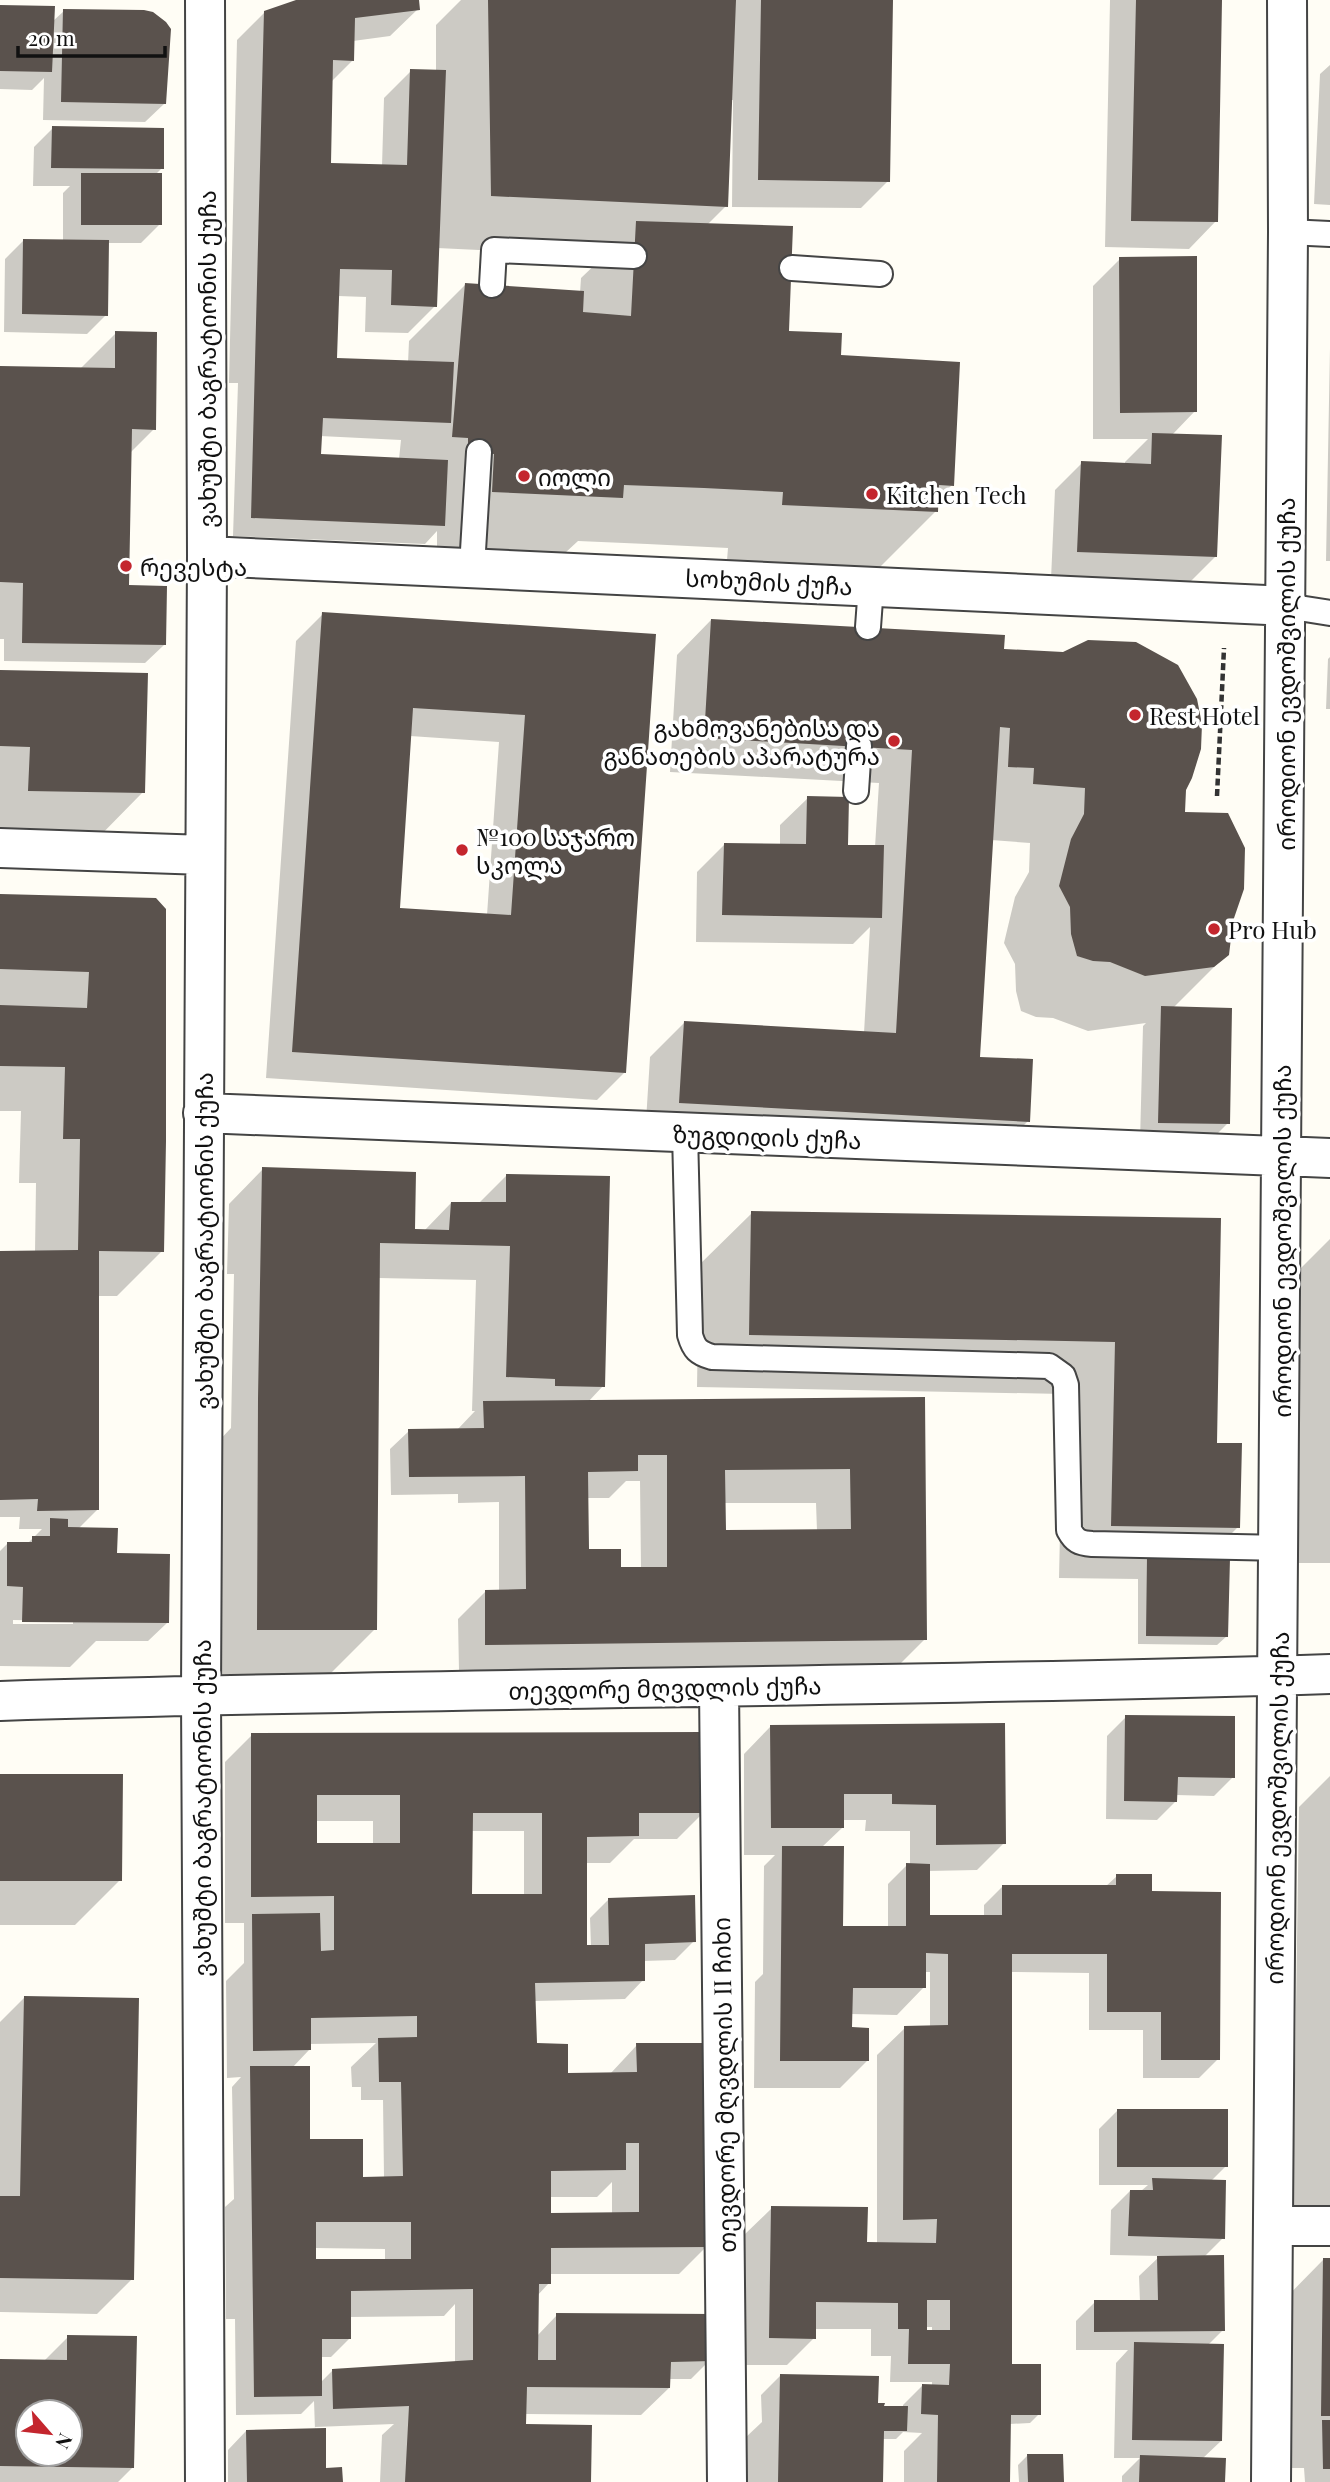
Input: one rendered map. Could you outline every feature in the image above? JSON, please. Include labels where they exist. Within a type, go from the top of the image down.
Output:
[{"type":"street","name":"ვახუშტი ბაგრატიონის ქუჩა","points":[[205,0],[207,556],[201,1694],[205,2482]]},
{"type":"street","name":"იროდიონ ევდოშვილის ქუჩა","points":[[1271,2482],[1286,606],[1287,0]]},
{"type":"street","name":"სოხუმის ქუჩა","points":[[207,556],[1286,606]]},
{"type":"street","points":[[0,848],[205,855]]},
{"type":"street","name":"ზუგდიდის ქუჩა","points":[[203,1113],[1330,1158]]},
{"type":"street","name":"თევდორე მღვდლის ქუჩა","points":[[0,1701],[201,1694],[719,1687],[1330,1674]]},
{"type":"street","name":"თევდორე მღვდლის II ჩიხი","points":[[719,1687],[727,2482]]},
{"type":"street","points":[[1273,2226],[1330,2226]]},
{"type":"lane","points":[[1288,232],[1330,234]]},
{"type":"lane","points":[[492,285],[494,250],[634,256]]},
{"type":"lane","points":[[792,268],[880,274]]},
{"type":"lane","points":[[472,567],[479,452]]},
{"type":"lane","points":[[868,628],[871,586]]},
{"type":"lane","name":"სოხუმის ქუჩა","points":[[1286,606],[1330,613]]},
{"type":"lane","points":[[856,791],[859,746]]},
{"type":"lane","points":[[685,1133],[690,1335],[694,1348],[701,1354],[712,1357],[1049,1366],[1063,1376],[1066,1385],[1069,1530],[1074,1540],[1081,1544],[1278,1548]]},
{"type":"path","points":[[1217,796],[1224,648]]},
{"type":"building","points":[[296,0],[419,0],[420,10],[355,18],[354,61],[333,60],[331,163],[407,165],[410,69],[446,70],[437,307],[391,305],[392,270],[340,269],[337,358],[454,362],[451,423],[323,418],[321,454],[448,460],[445,526],[251,518],[264,11]]},
{"type":"building","points":[[488,0],[736,0],[728,207],[491,196]]},
{"type":"building","points":[[761,0],[893,0],[890,182],[758,180]]},
{"type":"building","points":[[1136,0],[1222,0],[1218,222],[1131,221]]},
{"type":"building","points":[[0,5],[55,6],[52,72],[0,71]]},
{"type":"building","points":[[63,9],[144,10],[153,12],[166,22],[171,29],[166,104],[61,102]]},
{"type":"building","points":[[52,126],[164,128],[164,169],[51,168]]},
{"type":"building","points":[[81,173],[162,173],[162,225],[81,225]]},
{"type":"building","points":[[636,221],[793,226],[789,331],[842,333],[841,355],[960,362],[954,486],[939,485],[938,512],[782,505],[783,492],[704,488],[624,485],[623,498],[492,492],[494,454],[468,452],[468,438],[452,437],[465,283],[584,291],[583,312],[631,316]]},
{"type":"building","points":[[23,239],[109,240],[108,316],[22,314]]},
{"type":"building","points":[[1197,256],[1197,412],[1120,413],[1119,257]]},
{"type":"building","points":[[115,331],[157,332],[156,430],[132,429],[129,585],[167,586],[166,645],[22,643],[23,583],[0,582],[0,366],[115,368]]},
{"type":"building","points":[[1152,433],[1222,435],[1217,557],[1077,552],[1081,461],[1151,464]]},
{"type":"building","points":[[322,612],[656,634],[626,1073],[292,1052]],"holes":[[[413,708],[525,715],[511,915],[400,908]]]},
{"type":"building","points":[[711,619],[1005,635],[1004,649],[1063,652],[1088,640],[1136,642],[1178,665],[1197,699],[1202,724],[1201,749],[1186,790],[1185,812],[1228,813],[1245,848],[1244,889],[1233,921],[1229,955],[1214,967],[1145,976],[1110,962],[1077,956],[1071,934],[1070,907],[1059,886],[1071,839],[1084,814],[1085,788],[1033,784],[1034,768],[1008,767],[1010,728],[1000,727],[980,1057],[1033,1059],[1030,1122],[679,1103],[684,1021],[896,1033],[912,750],[704,738]]},
{"type":"building","points":[[0,670],[148,673],[145,793],[28,791],[30,747],[0,746]]},
{"type":"building","points":[[807,796],[849,797],[848,845],[884,845],[882,918],[722,915],[724,843],[806,844]]},
{"type":"building","points":[[0,894],[156,898],[166,909],[164,1252],[99,1251],[99,1510],[37,1511],[38,1499],[0,1500],[0,1251],[78,1250],[80,1139],[63,1139],[65,1067],[0,1066],[0,1005],[87,1008],[89,972],[0,969]]},
{"type":"building","points":[[1161,1006],[1232,1008],[1230,1124],[1158,1123]]},
{"type":"building","points":[[262,1167],[416,1172],[415,1229],[449,1230],[451,1202],[506,1202],[506,1174],[610,1176],[605,1387],[555,1386],[555,1379],[506,1377],[510,1246],[380,1243],[377,1630],[257,1630]]},
{"type":"building","points":[[751,1211],[1221,1218],[1217,1443],[1242,1443],[1240,1528],[1111,1526],[1115,1342],[749,1335]]},
{"type":"building","points":[[925,1397],[927,1640],[485,1645],[485,1590],[526,1589],[525,1476],[409,1477],[408,1429],[484,1428],[483,1401]],"holes":[[[638,1455],[667,1455],[667,1567],[621,1567],[621,1549],[589,1549],[588,1472],[638,1471]],[[850,1469],[851,1529],[726,1530],[725,1470]]]},
{"type":"building","points":[[50,1518],[68,1519],[68,1527],[118,1528],[117,1553],[170,1554],[169,1623],[22,1622],[23,1587],[7,1586],[7,1542],[32,1542],[32,1536],[50,1536]]},
{"type":"building","points":[[1147,1557],[1230,1558],[1228,1637],[1146,1636]]},
{"type":"building","points":[[1125,1715],[1235,1716],[1235,1778],[1178,1777],[1177,1802],[1124,1801]]},
{"type":"building","points":[[1005,1723],[1006,1844],[936,1845],[936,1805],[892,1804],[892,1794],[844,1794],[844,1828],[771,1828],[770,1725]]},
{"type":"building","points":[[707,1732],[706,1813],[639,1813],[639,1836],[587,1837],[587,1945],[609,1945],[608,1898],[695,1895],[696,1942],[645,1944],[645,1981],[535,1983],[537,2043],[568,2044],[568,2073],[637,2072],[636,2043],[708,2043],[708,2247],[551,2248],[551,2284],[539,2284],[538,2360],[556,2360],[556,2313],[713,2314],[712,2361],[671,2362],[670,2388],[527,2387],[526,2424],[592,2425],[591,2482],[405,2482],[409,2406],[333,2409],[332,2369],[473,2360],[473,2289],[351,2291],[351,2339],[322,2339],[322,2396],[254,2397],[250,2066],[310,2066],[310,2139],[363,2139],[363,2177],[403,2176],[401,2082],[379,2082],[378,2038],[417,2037],[417,2016],[311,2018],[311,2050],[253,2051],[252,1914],[320,1913],[321,1951],[334,1950],[334,1896],[251,1897],[251,1733]],"holes":[[[317,1795],[400,1795],[400,1843],[317,1843]],[[473,1813],[542,1813],[542,1894],[472,1894]],[[626,2143],[639,2143],[639,2212],[551,2213],[551,2171],[626,2170]],[[316,2222],[411,2222],[411,2259],[316,2259]]]},
{"type":"building","points":[[0,1774],[123,1774],[122,1881],[0,1881]]},
{"type":"building","points":[[782,1846],[844,1846],[843,1926],[906,1926],[906,1863],[930,1864],[930,1915],[1002,1915],[1002,1885],[1116,1885],[1116,1874],[1152,1874],[1152,1891],[1221,1892],[1220,2060],[1161,2060],[1161,2012],[1107,2012],[1107,1954],[1012,1954],[1012,2364],[1041,2364],[1041,2415],[1011,2415],[1010,2482],[937,2482],[938,2415],[921,2414],[922,2384],[949,2385],[950,2364],[908,2364],[909,2329],[898,2329],[898,2303],[816,2302],[816,2339],[769,2338],[771,2206],[868,2207],[867,2242],[936,2243],[937,2219],[903,2220],[904,2026],[948,2025],[948,1954],[926,1953],[926,1988],[853,1988],[852,2027],[869,2028],[869,2061],[780,2061]],"holes":[[[927,2300],[950,2300],[950,2330],[927,2330]]]},
{"type":"building","points":[[24,1996],[139,1998],[134,2280],[0,2278],[0,2196],[20,2196]]},
{"type":"building","points":[[1117,2109],[1228,2109],[1228,2167],[1117,2167]]},
{"type":"building","points":[[1152,2178],[1226,2180],[1225,2239],[1128,2236],[1130,2190],[1153,2190]]},
{"type":"building","points":[[1224,2255],[1225,2331],[1094,2332],[1094,2300],[1158,2300],[1157,2256]]},
{"type":"building","points":[[1323,2258],[1330,2258],[1330,2416],[1321,2416]]},
{"type":"building","points":[[67,2335],[137,2336],[134,2468],[84,2467],[84,2398],[14,2398],[14,2466],[0,2466],[0,2359],[67,2360]]},
{"type":"building","points":[[1134,2342],[1224,2344],[1222,2441],[1132,2440]]},
{"type":"building","points":[[780,2374],[879,2376],[878,2403],[885,2403],[884,2406],[908,2406],[907,2431],[884,2431],[883,2482],[778,2482]]},
{"type":"building","points":[[1322,2420],[1330,2420],[1330,2469],[1323,2469]]},
{"type":"building","points":[[326,2428],[326,2468],[342,2467],[343,2482],[247,2482],[246,2430]]},
{"type":"building","points":[[1027,2454],[1063,2454],[1064,2482],[1028,2482]]},
{"type":"building","points":[[1140,2455],[1226,2458],[1225,2482],[1139,2482]]},
{"type":"place","name":"იოლი","points":[[524,476]]},
{"type":"place","name":"Kitchen Tech","points":[[872,494]]},
{"type":"place","name":"რევესტა","points":[[126,566]]},
{"type":"place","name":"Rest Hotel","points":[[1135,715]]},
{"type":"place","name":"გახმოვანებისა და განათების აპარატურა","points":[[894,741]]},
{"type":"place","name":"№100 საჯარო სკოლა","points":[[462,850]]},
{"type":"place","name":"Pro Hub","points":[[1214,929]]}]
